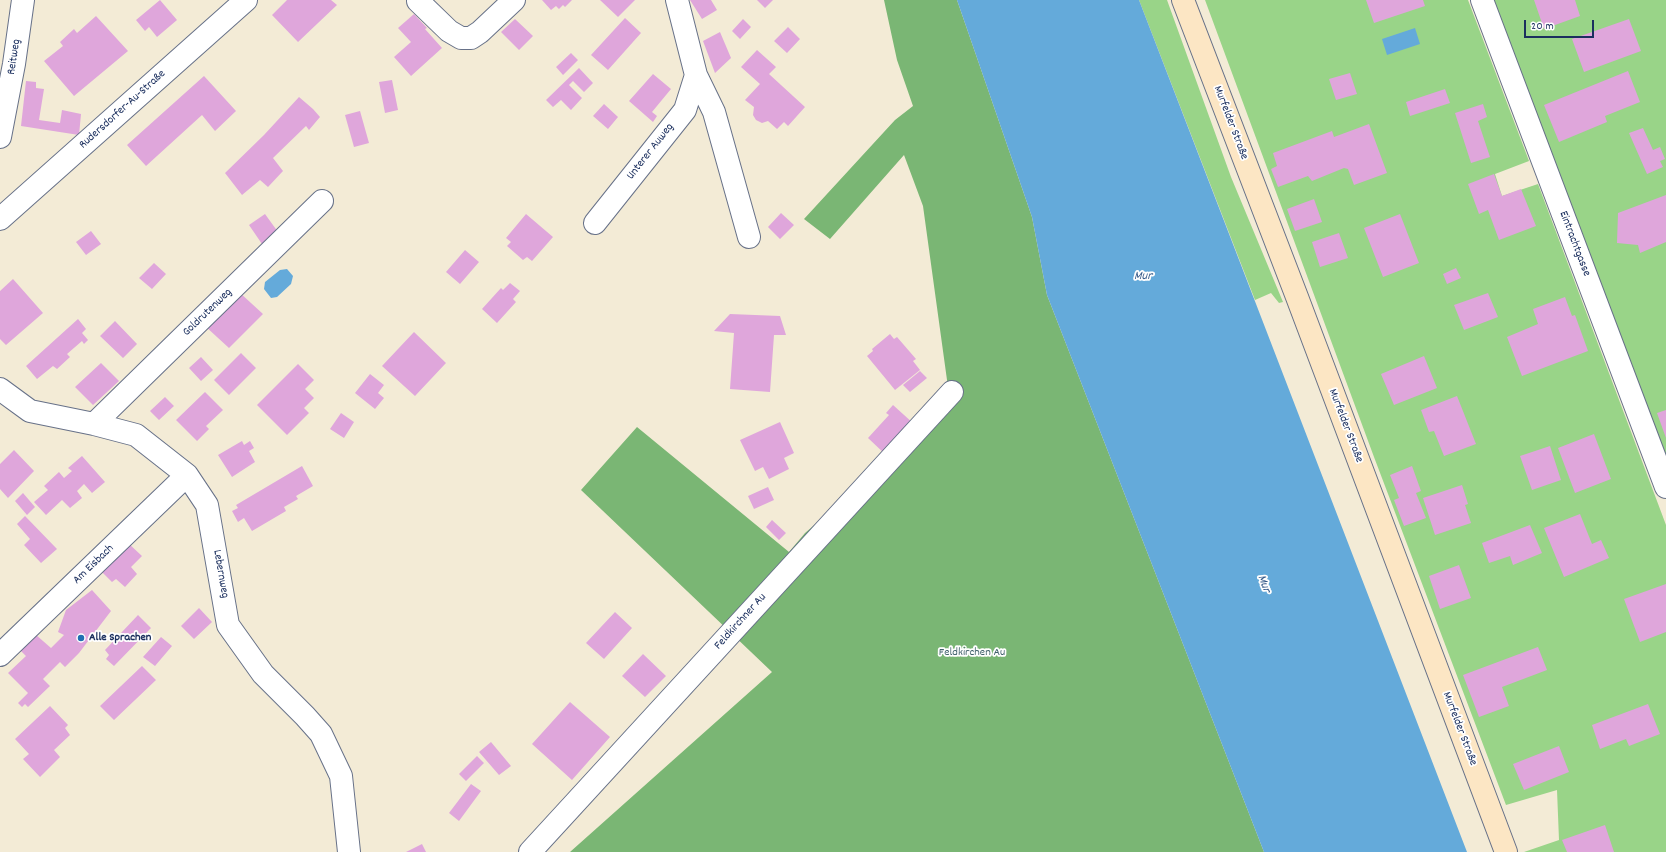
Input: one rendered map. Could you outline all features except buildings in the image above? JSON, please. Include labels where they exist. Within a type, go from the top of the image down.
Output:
[{"type":"street","name":"Reitweg","points":[[0,137],[14,64],[23,0]]},
{"type":"street","name":"Rudersdorfer-Au-Straße","points":[[0,219],[246,0]]},
{"type":"street","points":[[418,1],[450,31],[461,38],[471,38],[480,32],[514,0]]},
{"type":"street","points":[[677,0],[696,75],[714,112],[748,237]]},
{"type":"street","name":"Murfelder Straße","points":[[1183,0],[1297,297],[1506,852]]},
{"type":"street","name":"Eintrachtgasse","points":[[1482,0],[1666,487]]},
{"type":"street","name":"Unterer Auweg","points":[[595,223],[685,110],[696,75]]},
{"type":"street","name":"Goldrutenweg","points":[[94,424],[322,201]]},
{"type":"street","name":"Lebernweg","points":[[0,389],[30,412],[94,424],[136,435],[187,475],[207,506],[228,625],[263,674],[321,734],[341,776],[349,852]]},
{"type":"street","name":"Feldkirchner Au","points":[[530,852],[952,392]]},
{"type":"street","name":"Am Eisbach","points":[[0,655],[187,475]]},
{"type":"green space","name":"Feldkirchen Au","points":[[884,0],[957,0],[1032,217],[1047,295],[1264,852],[570,852],[772,672],[581,490],[637,427],[789,552],[805,533],[951,409],[923,206],[904,155],[830,239],[804,219],[895,120],[913,106],[897,60]]},
{"type":"green space","points":[[1139,0],[1167,0],[1231,177],[1283,302],[1279,303],[1271,293],[1255,300]]},
{"type":"green space","points":[[1205,0],[1468,0],[1529,161],[1495,174],[1502,196],[1538,184],[1666,525],[1666,852],[1524,852],[1559,840],[1557,790],[1506,805],[1374,457]]},
{"type":"green space","points":[[1492,0],[1666,0],[1666,458]]},
{"type":"water","name":"Mur","points":[[957,0],[1139,0],[1467,852],[1264,852],[1047,295],[1032,217]]},
{"type":"water","points":[[1415,28],[1420,44],[1387,55],[1382,39]]},
{"type":"water","points":[[287,269],[293,276],[291,284],[277,297],[271,298],[264,289],[265,282],[280,270]]},
{"type":"place","name":"Alle Sprachen","points":[[81,638]]}]
